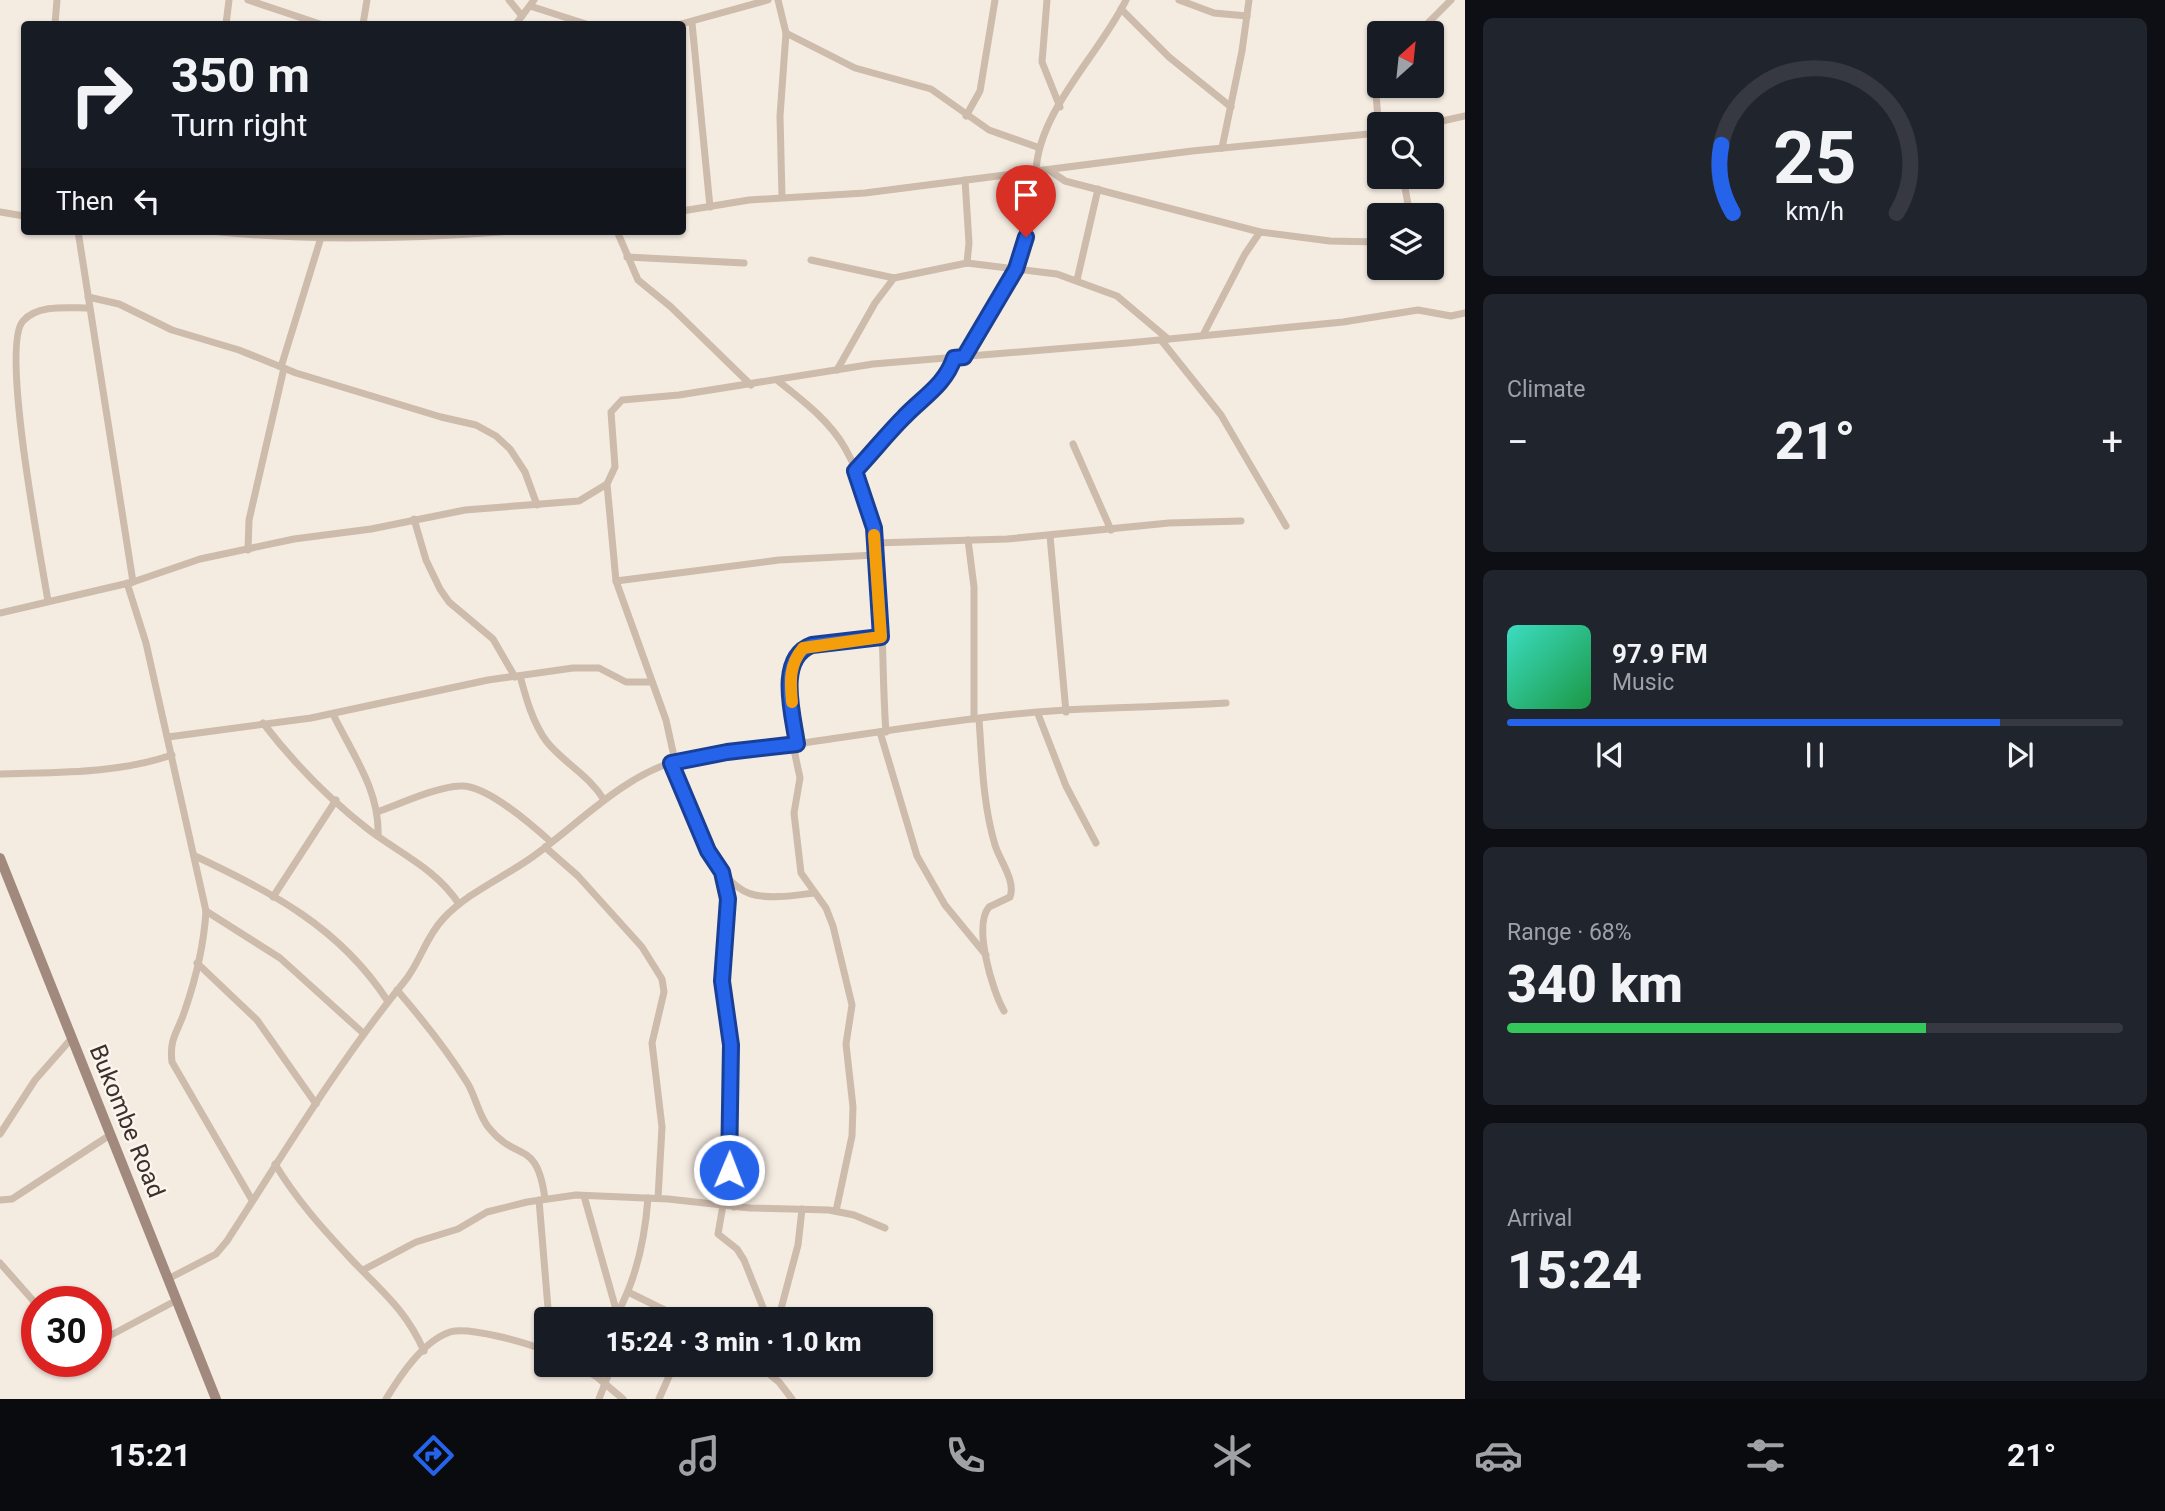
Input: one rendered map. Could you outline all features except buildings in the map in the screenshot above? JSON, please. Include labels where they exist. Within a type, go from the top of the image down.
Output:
[{"type":"main road","name":"Bukombe Road","points":[[0,858],[216,1399]]},
{"type":"street","points":[[55,21],[57,0]]},
{"type":"street","points":[[226,21],[229,0]]},
{"type":"street","points":[[248,0],[311,21]]},
{"type":"street","points":[[364,21],[367,0]]},
{"type":"street","points":[[509,0],[522,16]]},
{"type":"street","points":[[686,24],[766,0]]},
{"type":"street","points":[[778,0],[786,33],[780,116],[782,197]]},
{"type":"street","points":[[966,116],[980,92],[995,0]]},
{"type":"street","points":[[1047,0],[1042,62],[1060,107]]},
{"type":"street","points":[[1035,171],[1037,147],[1126,0]]},
{"type":"street","points":[[1179,0],[1214,13],[1247,16]]},
{"type":"street","points":[[1222,148],[1249,0]]},
{"type":"street","points":[[1430,21],[1451,0]]},
{"type":"street","points":[[518,21],[532,3],[578,21]]},
{"type":"street","points":[[1121,9],[1169,57],[1231,107]]},
{"type":"street","points":[[692,23],[710,206]]},
{"type":"street","points":[[786,33],[855,68],[931,89],[989,130],[1037,147]]},
{"type":"street","points":[[1444,121],[1465,116]]},
{"type":"street","points":[[686,210],[782,197],[865,193],[1222,148],[1367,134]]},
{"type":"street","points":[[1049,170],[1065,181],[1261,232],[1330,241],[1367,242]]},
{"type":"street","points":[[964,357],[1016,269],[1023,251],[1028,223],[1025,173]]},
{"type":"street","points":[[965,180],[970,243],[967,263]]},
{"type":"street","points":[[1077,280],[1098,189]]},
{"type":"street","points":[[0,212],[21,216]]},
{"type":"street","points":[[1203,335],[1245,254],[1261,232]]},
{"type":"street","points":[[79,235],[115,450],[130,583],[168,737],[205,911],[204,936],[186,1010],[170,1046],[172,1062],[252,1200]]},
{"type":"street","points":[[246,235],[282,239],[323,235],[283,368],[249,520],[248,550]]},
{"type":"street","points":[[619,235],[638,280],[680,315],[751,385]]},
{"type":"street","points":[[627,257],[655,256],[744,263]]},
{"type":"street","points":[[811,260],[894,278],[967,263],[1057,274],[1118,296],[1165,339],[1221,415],[1286,526]]},
{"type":"street","points":[[837,370],[875,303],[894,278]]},
{"type":"street","points":[[88,297],[119,304],[172,330],[283,368],[441,417],[476,425],[496,436],[510,449],[526,472],[537,505]]},
{"type":"street","points":[[48,601],[26,464],[14,357],[16,332],[23,320],[43,309],[89,308]]},
{"type":"street","points":[[734,1207],[729,1170],[731,1045],[722,981],[728,899],[722,872],[708,851],[673,762],[666,720],[616,581],[607,484],[615,467],[616,444],[610,417],[617,403],[837,370],[1343,322],[1418,310],[1451,317],[1465,313]]},
{"type":"street","points":[[855,471],[905,416],[941,384],[949,373],[954,358]]},
{"type":"street","points":[[777,380],[816,411],[845,447],[855,471],[874,528],[881,637],[883,732],[917,856],[945,905],[986,955]]},
{"type":"street","points":[[1073,444],[1111,530]]},
{"type":"street","points":[[0,613],[130,583],[200,559],[466,510],[579,500],[607,484]]},
{"type":"street","points":[[414,519],[426,560],[440,589],[449,602],[493,639],[517,677],[549,744],[595,785],[604,800]]},
{"type":"street","points":[[875,543],[1050,536],[1169,523],[1241,521]]},
{"type":"street","points":[[1050,536],[1066,712]]},
{"type":"street","points":[[968,540],[974,587],[977,719],[986,810],[1012,891],[1004,901],[986,910],[986,955],[990,983],[1004,1010]]},
{"type":"street","points":[[616,581],[779,560],[876,555]]},
{"type":"street","points":[[836,1211],[852,1136],[853,1107],[846,1044],[853,1015],[833,926],[826,908],[801,873],[796,852],[794,798],[800,778],[790,676],[795,658],[803,648],[881,637]]},
{"type":"street","points":[[168,737],[333,714],[488,680],[588,667],[599,668],[626,682],[651,682]]},
{"type":"street","points":[[168,1279],[216,1254],[363,1033],[406,979],[437,925],[459,904],[548,844],[604,800],[673,762],[977,719],[1226,703]]},
{"type":"street","points":[[333,714],[371,787],[377,812],[378,836]]},
{"type":"street","points":[[1038,714],[1066,786],[1096,843]]},
{"type":"street","points":[[263,723],[282,748],[336,800],[378,836],[431,871],[459,904]]},
{"type":"street","points":[[0,774],[105,770],[143,764],[172,755]]},
{"type":"street","points":[[377,812],[450,788],[470,787],[499,802],[548,844],[578,876],[626,930],[662,979],[664,992],[652,1043],[662,1127],[658,1198]]},
{"type":"street","points":[[273,897],[336,800]]},
{"type":"street","points":[[195,856],[319,924],[370,974],[387,1000]]},
{"type":"street","points":[[722,872],[755,895],[814,893]]},
{"type":"street","points":[[205,911],[279,958],[363,1033]]},
{"type":"street","points":[[197,963],[257,1020],[316,1104]]},
{"type":"street","points":[[397,990],[459,1070],[489,1128],[530,1155],[540,1168],[547,1307]]},
{"type":"street","points":[[0,1134],[35,1080],[72,1038]]},
{"type":"street","points":[[0,1200],[12,1199],[110,1135]]},
{"type":"street","points":[[275,1164],[292,1192],[402,1310],[424,1351]]},
{"type":"street","points":[[363,1270],[416,1242],[458,1229],[487,1213],[542,1199],[584,1196],[658,1198],[734,1207],[836,1211],[885,1228]]},
{"type":"street","points":[[584,1196],[616,1307]]},
{"type":"street","points":[[622,1307],[641,1252],[649,1198]]},
{"type":"street","points":[[723,1205],[718,1234],[737,1249],[744,1260],[763,1307]]},
{"type":"street","points":[[781,1307],[798,1245],[802,1209]]},
{"type":"street","points":[[0,1263],[21,1286]]},
{"type":"street","points":[[628,1292],[659,1307]]},
{"type":"street","points":[[112,1335],[177,1300]]},
{"type":"street","points":[[386,1399],[424,1351],[451,1331],[477,1333],[534,1348]]},
{"type":"street","points":[[595,1377],[624,1399]]},
{"type":"street","points":[[599,1399],[607,1377]]},
{"type":"street","points":[[659,1399],[669,1377]]},
{"type":"street","points":[[774,1377],[792,1399]]},
{"type":"slow traffic","points":[[792,702],[790,676],[795,658],[803,648],[881,637],[874,535]]},
{"type":"route","points":[[729,1170],[731,1045],[722,981],[728,899],[722,872],[708,851],[671,763],[727,752],[797,744],[790,676],[795,658],[803,648],[812,645],[881,637],[874,528],[855,471],[905,416],[941,384],[949,373],[954,358],[964,357],[1016,269],[1026,237]]}]
